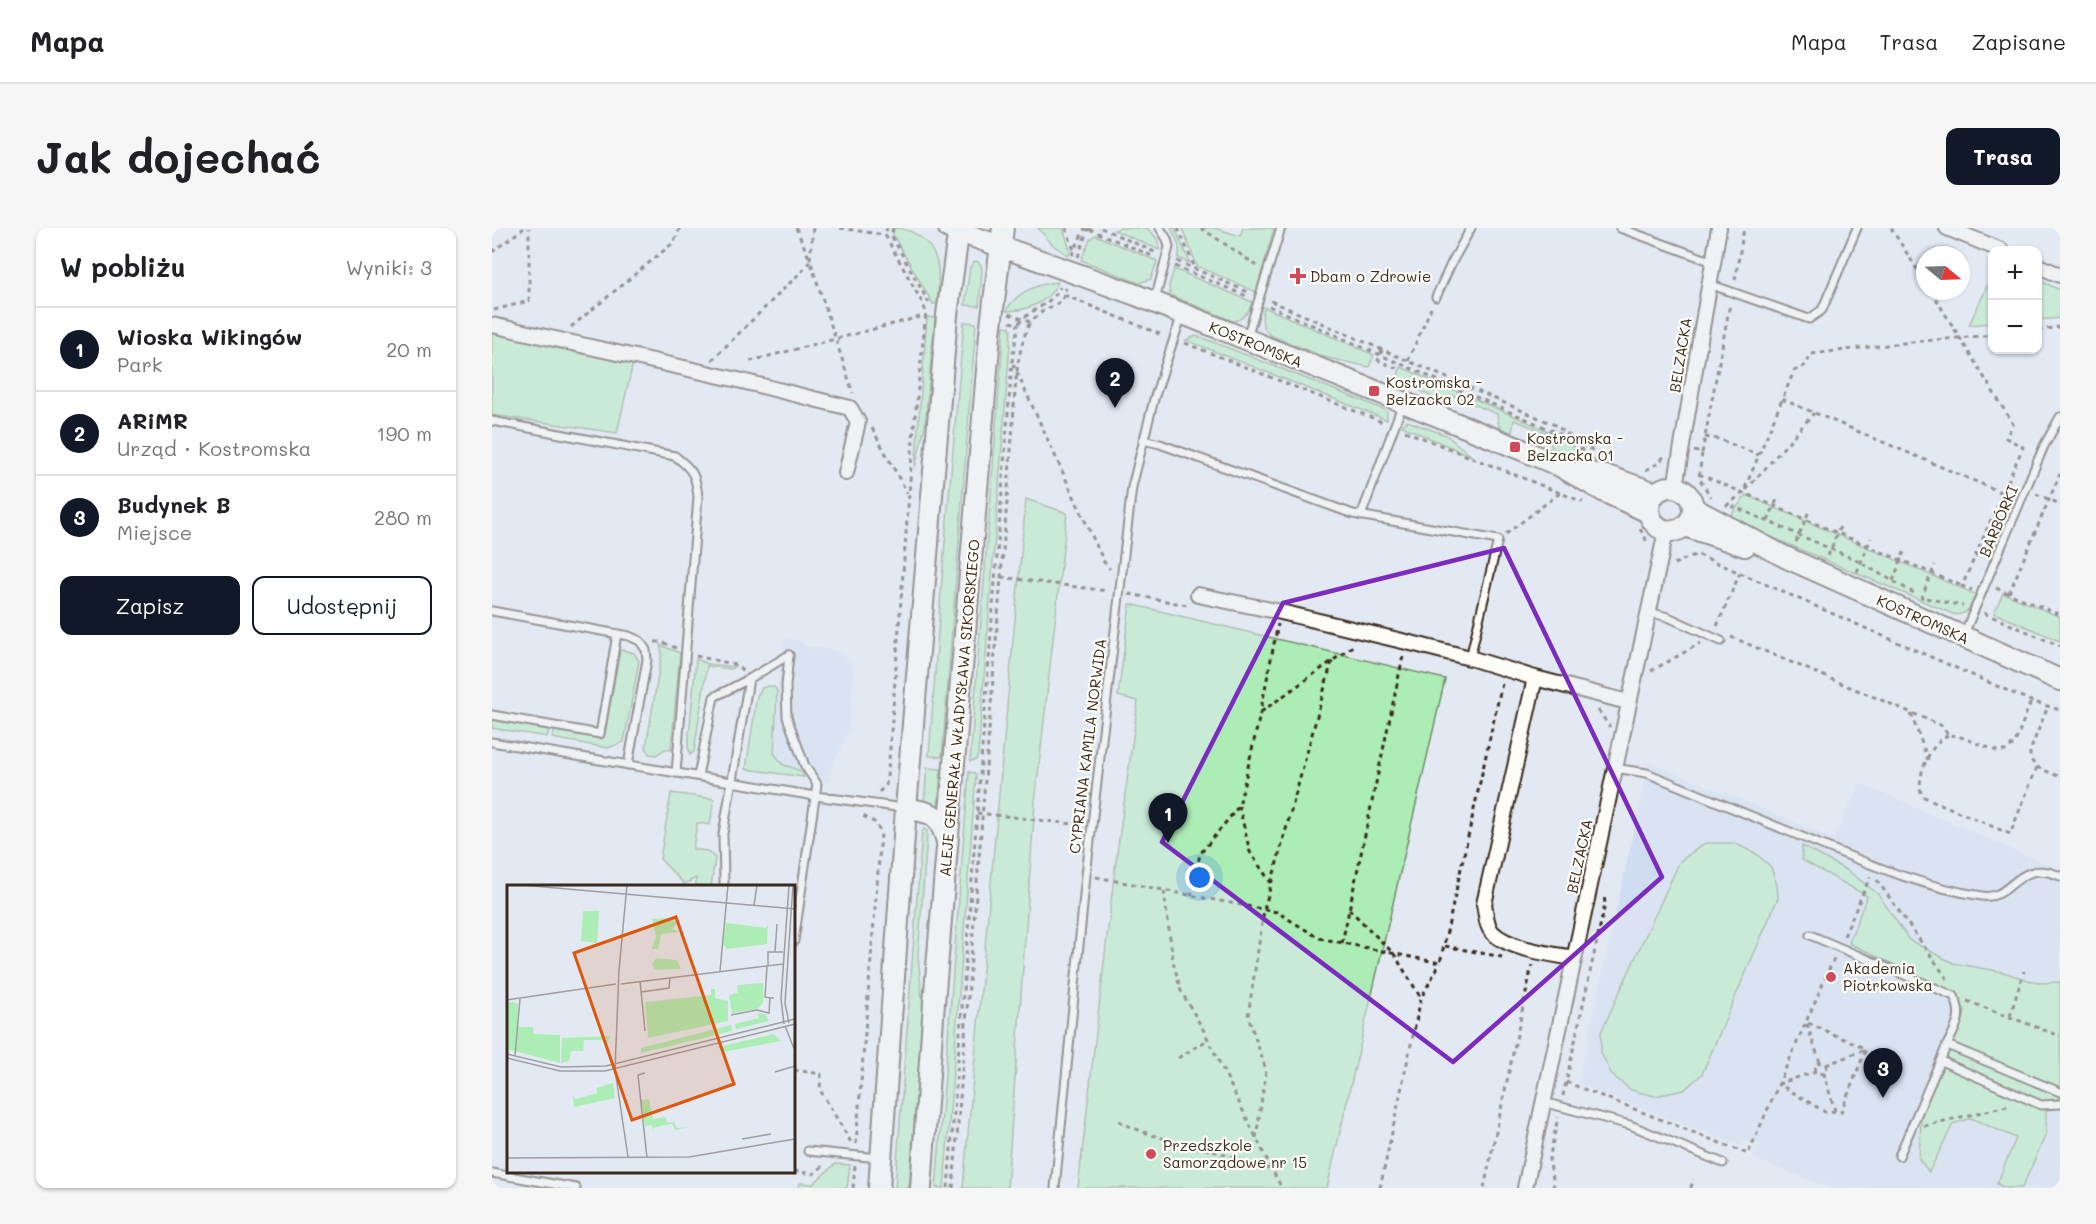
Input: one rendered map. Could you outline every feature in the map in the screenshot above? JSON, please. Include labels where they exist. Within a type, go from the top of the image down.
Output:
[{"type":"main road","name":"KOSTROMSKA","points":[[955,229],[1001,237],[1070,272],[1182,314],[1560,466],[1605,492],[1643,519]]},
{"type":"main road","points":[[879,1188],[906,808],[955,229]]},
{"type":"main road","name":"ALEJE GENERAŁA WŁADYSŁAWA SIKORSKIEGO","points":[[921,1188],[947,843],[990,334],[1001,237]]},
{"type":"main road","name":"KOSTROMSKA","points":[[1560,466],[1610,477],[1655,493]]},
{"type":"main road","points":[[1664,487],[1675,487],[1688,495],[1681,522],[1656,526],[1643,519],[1655,493],[1664,487]]},
{"type":"main road","name":"KOSTROMSKA","points":[[1681,522],[1759,543],[1885,602],[1918,606],[1963,637],[2060,680]]},
{"type":"main road","name":"KOSTROMSKA","points":[[1681,522],[1787,558]]},
{"type":"main road","points":[[906,808],[936,816],[941,822],[947,843]]},
{"type":"street","name":"BELZACKA","points":[[1675,487],[1719,228]]},
{"type":"street","points":[[1947,228],[1991,246]]},
{"type":"street","points":[[2042,268],[2060,275]]},
{"type":"street","points":[[492,325],[738,380],[850,408],[858,422],[846,473]]},
{"type":"street","name":"BELZACKA","points":[[1525,1188],[1659,563],[1681,522]]},
{"type":"street","points":[[1198,595],[1281,612],[1470,658],[1535,678],[1628,702]]},
{"type":"street","points":[[1535,678],[1485,904],[1486,919],[1491,931],[1502,939],[1528,949],[1574,958]]},
{"type":"lane","points":[[1154,303],[1169,247],[1160,228]]},
{"type":"lane","points":[[1246,340],[1281,228]]},
{"type":"lane","points":[[1436,297],[1451,264],[1472,228]]},
{"type":"lane","points":[[1620,228],[1713,262]]},
{"type":"lane","points":[[1709,284],[1809,319],[1822,310],[1857,228]]},
{"type":"lane","name":"CYPRIANA KAMILA NORWIDA","points":[[1055,1188],[1086,875],[1131,487],[1182,314]]},
{"type":"lane","points":[[1361,516],[1403,403]]},
{"type":"lane","name":"BARBÓRKI","points":[[1963,637],[2044,446],[2060,417]]},
{"type":"lane","points":[[492,420],[675,456],[689,467],[696,479],[698,497],[676,773]]},
{"type":"lane","points":[[1143,440],[1160,444],[1361,516],[1498,540],[1470,658]]},
{"type":"lane","points":[[492,611],[617,633],[640,641],[646,650],[647,660],[628,765]]},
{"type":"lane","points":[[1648,612],[1724,638]]},
{"type":"lane","points":[[492,715],[600,734],[617,633]]},
{"type":"lane","points":[[698,776],[714,697],[789,655],[786,686],[787,717],[805,766],[816,783],[795,933]]},
{"type":"lane","points":[[724,882],[723,834],[749,679]]},
{"type":"lane","points":[[492,742],[865,804],[906,808]]},
{"type":"lane","points":[[1614,768],[1647,773],[1882,869],[1933,885],[1988,897],[2004,891],[2018,878],[2033,872],[2043,871],[2060,876]]},
{"type":"lane","points":[[1810,935],[1958,998],[1960,1008],[1958,1023],[1899,1156]]},
{"type":"lane","points":[[1947,1045],[2060,1092]]},
{"type":"lane","points":[[1941,1061],[2041,1105],[2060,1104]]},
{"type":"lane","points":[[1543,1102],[1630,1125],[1723,1163]]},
{"type":"lane","points":[[808,1151],[881,1158]]},
{"type":"lane","points":[[492,1173],[576,1188]]},
{"type":"path","points":[[492,252],[524,228]]},
{"type":"path","points":[[492,310],[529,301],[529,228]]},
{"type":"path","points":[[570,328],[673,243],[681,228]]},
{"type":"path","points":[[796,228],[810,260],[855,398]]},
{"type":"path","points":[[710,361],[807,266],[810,260],[813,228]]},
{"type":"path","points":[[840,228],[885,236]]},
{"type":"path","points":[[795,1070],[821,1074],[820,1090],[856,1151],[881,834],[876,824],[863,816],[867,793],[881,792],[886,782],[908,496],[926,312],[885,236],[886,228]]},
{"type":"path","points":[[1066,228],[1074,250]]},
{"type":"path","points":[[1070,272],[1074,250],[1087,228]]},
{"type":"path","points":[[1087,228],[1158,258]]},
{"type":"path","points":[[948,1188],[1012,362],[1018,324],[1026,315],[1057,295],[1070,272],[1087,228]]},
{"type":"path","points":[[1109,231],[1113,228]]},
{"type":"path","points":[[1178,228],[1196,269]]},
{"type":"path","points":[[1201,228],[1268,273]]},
{"type":"path","points":[[1714,501],[1701,483],[1699,474],[1744,228]]},
{"type":"path","points":[[1891,228],[1916,268]]},
{"type":"path","points":[[1166,262],[1558,433],[1581,450],[1606,460],[1555,425],[1443,376]]},
{"type":"path","points":[[1064,295],[1589,504]]},
{"type":"path","points":[[1408,361],[1436,297]]},
{"type":"path","points":[[1937,300],[2013,424],[2006,438],[2023,447],[1962,586]]},
{"type":"path","points":[[750,361],[924,316]]},
{"type":"path","points":[[1005,321],[1018,324]]},
{"type":"path","points":[[953,1188],[1018,370],[1026,329],[1030,322]]},
{"type":"path","points":[[2042,329],[2060,327]]},
{"type":"path","points":[[1743,492],[1794,371],[1806,365],[1811,354],[1988,336]]},
{"type":"path","points":[[1380,354],[1382,350]]},
{"type":"path","points":[[1398,362],[1400,358]]},
{"type":"path","points":[[1012,362],[1018,370],[1104,562],[1121,579]]},
{"type":"path","points":[[1782,399],[2021,500]]},
{"type":"path","points":[[1724,508],[1743,492],[1814,413]]},
{"type":"path","points":[[871,427],[908,496]]},
{"type":"path","points":[[1705,437],[1718,439],[1759,455]]},
{"type":"path","points":[[1642,471],[1659,464],[1669,447],[1702,453]]},
{"type":"path","points":[[1699,474],[1982,594]]},
{"type":"path","points":[[2009,593],[2060,474]]},
{"type":"path","points":[[2026,490],[2060,504]]},
{"type":"path","points":[[1498,540],[1560,493]]},
{"type":"path","points":[[1759,543],[1778,497]]},
{"type":"path","points":[[1718,505],[1724,508],[1735,507],[1861,562],[1893,581],[1918,606],[1975,609],[2060,646]]},
{"type":"path","points":[[1787,558],[1809,511]]},
{"type":"path","points":[[1643,519],[1647,543],[1645,560],[1670,566],[1697,554],[2031,701],[2060,710]]},
{"type":"path","points":[[1820,573],[1841,524]]},
{"type":"path","points":[[1851,586],[1871,538]]},
{"type":"path","points":[[1885,602],[1904,552]]},
{"type":"path","points":[[1918,606],[1935,565]]},
{"type":"path","points":[[1986,584],[2060,615]]},
{"type":"path","points":[[1271,883],[1250,852],[1239,806],[1278,623]]},
{"type":"path","points":[[1724,638],[1943,726],[1948,735]]},
{"type":"path","points":[[1260,712],[1359,641]]},
{"type":"path","points":[[655,642],[662,642],[687,652]]},
{"type":"path","points":[[1342,943],[1404,651]]},
{"type":"path","points":[[704,659],[737,665],[749,679]]},
{"type":"path","points":[[1256,1138],[1266,1070],[1248,1016],[1264,910],[1332,661]]},
{"type":"path","points":[[1647,674],[1649,662]]},
{"type":"path","points":[[1380,1188],[1421,998],[1440,963],[1506,668]]},
{"type":"path","points":[[2031,701],[2015,743],[2005,750],[1997,751],[1958,735],[1948,735],[1936,743],[1920,785],[1922,796],[2010,834],[2037,767]]},
{"type":"path","points":[[2048,706],[2030,751],[2030,759],[2037,767],[2060,777]]},
{"type":"path","points":[[1910,713],[1928,760]]},
{"type":"path","points":[[1191,896],[1200,854],[1239,806]]},
{"type":"path","points":[[977,813],[1092,826]]},
{"type":"path","points":[[1566,1082],[1748,1154],[1872,873],[1958,998],[2060,1036]]},
{"type":"path","points":[[1086,875],[1277,912],[1319,938],[1440,963]]},
{"type":"path","points":[[1553,1188],[1549,1160],[1605,904],[1602,885]]},
{"type":"path","points":[[1164,891],[1173,961],[1180,991],[1209,1039],[1282,1188]]},
{"type":"path","points":[[1349,908],[1394,954],[1421,998]]},
{"type":"path","points":[[1484,1188],[1532,963]]},
{"type":"path","points":[[2010,1016],[2024,971]]},
{"type":"path","points":[[1806,1022],[1866,1049]]},
{"type":"path","points":[[1806,1022],[1820,1062],[1827,1065],[1866,1049]]},
{"type":"path","points":[[1178,1058],[1209,1039]]},
{"type":"path","points":[[1779,1084],[1826,1112],[1841,1112],[1866,1049]]},
{"type":"path","points":[[1816,1071],[1815,1066],[1820,1062]]},
{"type":"path","points":[[1827,1065],[1827,1071],[1824,1074],[1834,1111]]},
{"type":"path","points":[[1779,1084],[1816,1071]]},
{"type":"path","points":[[1816,1071],[1824,1074]]},
{"type":"path","points":[[1911,1129],[2032,1101]]},
{"type":"path","points":[[1119,1121],[1134,1129],[1175,1143],[1272,1170]]},
{"type":"path","points":[[795,1171],[813,1174],[836,1153]]},
{"type":"path","points":[[853,1188],[855,1155]]},
{"type":"path","points":[[1691,1188],[1693,1179]]},
{"type":"highlighted area","points":[[1504,548],[1662,877],[1453,1062],[1162,842],[1283,603]]},
{"type":"shaded area","points":[[784,639],[802,641],[803,645],[809,647],[831,649],[848,661],[853,670],[848,734],[835,759],[829,782],[804,777],[803,774],[781,764],[774,753],[777,691]]},
{"type":"shaded area","name":"Akademia Piotrkowska","points":[[1649,762],[1833,838],[1861,784],[2060,870],[2060,1188],[1830,1188],[1753,1158],[1758,1146],[1746,1141],[1740,1146],[1578,1084]]},
{"type":"green space","points":[[894,228],[914,233],[933,251],[938,268],[937,304],[933,304],[893,235]]},
{"type":"green space","points":[[1038,228],[1063,228],[1070,250],[1069,256],[1053,245]]},
{"type":"green space","points":[[1147,228],[1158,241],[1159,250],[1114,230]]},
{"type":"green space","points":[[1171,228],[1175,228],[1190,263],[1178,258],[1179,246]]},
{"type":"green space","points":[[1182,228],[1215,228],[1240,236],[1243,228],[1274,228],[1256,292],[1197,266]]},
{"type":"green space","points":[[1095,235],[1157,261],[1151,279],[1139,283],[1081,260],[1090,239]]},
{"type":"green space","points":[[977,261],[982,270],[979,306],[965,305],[970,267]]},
{"type":"green space","points":[[1174,269],[1252,302],[1249,309],[1243,317],[1233,321],[1170,295],[1169,286]]},
{"type":"green space","points":[[1058,282],[1049,295],[1037,304],[1006,311],[1016,298],[1028,290]]},
{"type":"green space","points":[[2042,282],[2060,290],[2060,318],[2042,320]]},
{"type":"green space","points":[[1988,285],[1988,323],[1969,325]]},
{"type":"green space","points":[[1264,307],[1374,355],[1369,367],[1324,357],[1270,335],[1262,322]]},
{"type":"green space","points":[[927,317],[935,318],[925,425],[915,468]]},
{"type":"green space","points":[[964,322],[976,323],[942,757],[929,756]]},
{"type":"green space","points":[[1004,326],[1010,327],[1011,331],[978,755],[976,760],[970,761]]},
{"type":"green space","points":[[492,332],[633,363],[617,433],[492,415]]},
{"type":"green space","points":[[1195,336],[1383,409],[1387,412],[1387,420],[1186,340]]},
{"type":"green space","points":[[1401,367],[1555,434],[1584,455],[1606,465],[1608,470],[1552,448],[1547,433],[1514,420],[1512,433],[1499,427],[1497,414],[1452,395],[1448,406],[1397,378]]},
{"type":"green space","points":[[1407,421],[1446,435],[1473,457],[1402,426]]},
{"type":"green space","points":[[1746,495],[1977,595],[1965,612],[1953,614],[1728,519]]},
{"type":"green space","points":[[1026,499],[1067,513],[1035,802],[1007,1188],[963,1188]]},
{"type":"green space","points":[[2003,593],[2060,617],[2060,641],[1994,613]]},
{"type":"green space","points":[[1130,604],[1445,679],[1327,1188],[1078,1188],[1115,868],[1138,701],[1118,696]]},
{"type":"green space","points":[[660,645],[680,653],[671,750],[665,749],[656,755],[649,754],[646,747],[662,652]]},
{"type":"green space","points":[[620,651],[634,653],[639,661],[624,742],[608,748],[552,738],[555,730],[604,738]]},
{"type":"green space","points":[[696,659],[708,664],[734,667],[731,669],[707,666],[694,752],[690,755],[688,747]]},
{"type":"green space","points":[[774,687],[777,691],[774,753],[782,764],[801,771],[804,777],[746,769],[757,696],[762,688]]},
{"type":"green space","points":[[492,720],[549,730],[547,737],[492,728]]},
{"type":"green space","points":[[927,768],[941,769],[938,805],[924,804]]},
{"type":"green space","points":[[969,772],[976,775],[944,1188],[936,1188]]},
{"type":"green space","points":[[671,793],[714,799],[710,825],[697,823],[693,849],[707,851],[715,858],[711,885],[696,885],[696,878],[684,884],[660,859]]},
{"type":"green space","points":[[924,829],[927,835],[918,956],[923,1008],[909,1188],[895,1188],[922,832]]},
{"type":"green space","points":[[1705,843],[1734,843],[1755,853],[1771,867],[1777,885],[1778,898],[1702,1074],[1684,1090],[1655,1096],[1631,1090],[1612,1075],[1601,1053],[1601,1032],[1680,861]]},
{"type":"green space","points":[[1802,846],[1848,871],[1878,894],[1909,940],[1953,963],[2003,972],[2037,983],[2060,982],[2060,1097],[2046,1110],[2046,1134],[2022,1188],[2006,1188],[1997,1184],[2016,1138],[1971,1118],[1953,1124],[1929,1172],[1919,1159],[1922,1104],[1935,1069],[1964,1018],[1965,1009],[1936,985],[1849,943],[1867,896],[1802,860]]},
{"type":"green space","points":[[835,1164],[850,1165],[847,1188],[799,1188],[800,1183],[813,1184]]},
{"type":"place","name":"Dbam o Zdrowie","points":[[1298,276]]},
{"type":"place","name":"Kostromska - Belzacka 02","points":[[1374,391]]},
{"type":"place","name":"ARiMR","points":[[1115,408]]},
{"type":"place","name":"Kostromska - Belzacka 01","points":[[1515,447]]},
{"type":"place","name":"Wioska Wikingów","points":[[1168,843]]},
{"type":"place","name":"Akademia Piotrkowska","points":[[1831,977]]},
{"type":"place","name":"Budynek B","points":[[1883,1098]]},
{"type":"place","name":"Przedszkole Samorządowe nr 15","points":[[1151,1154]]}]
